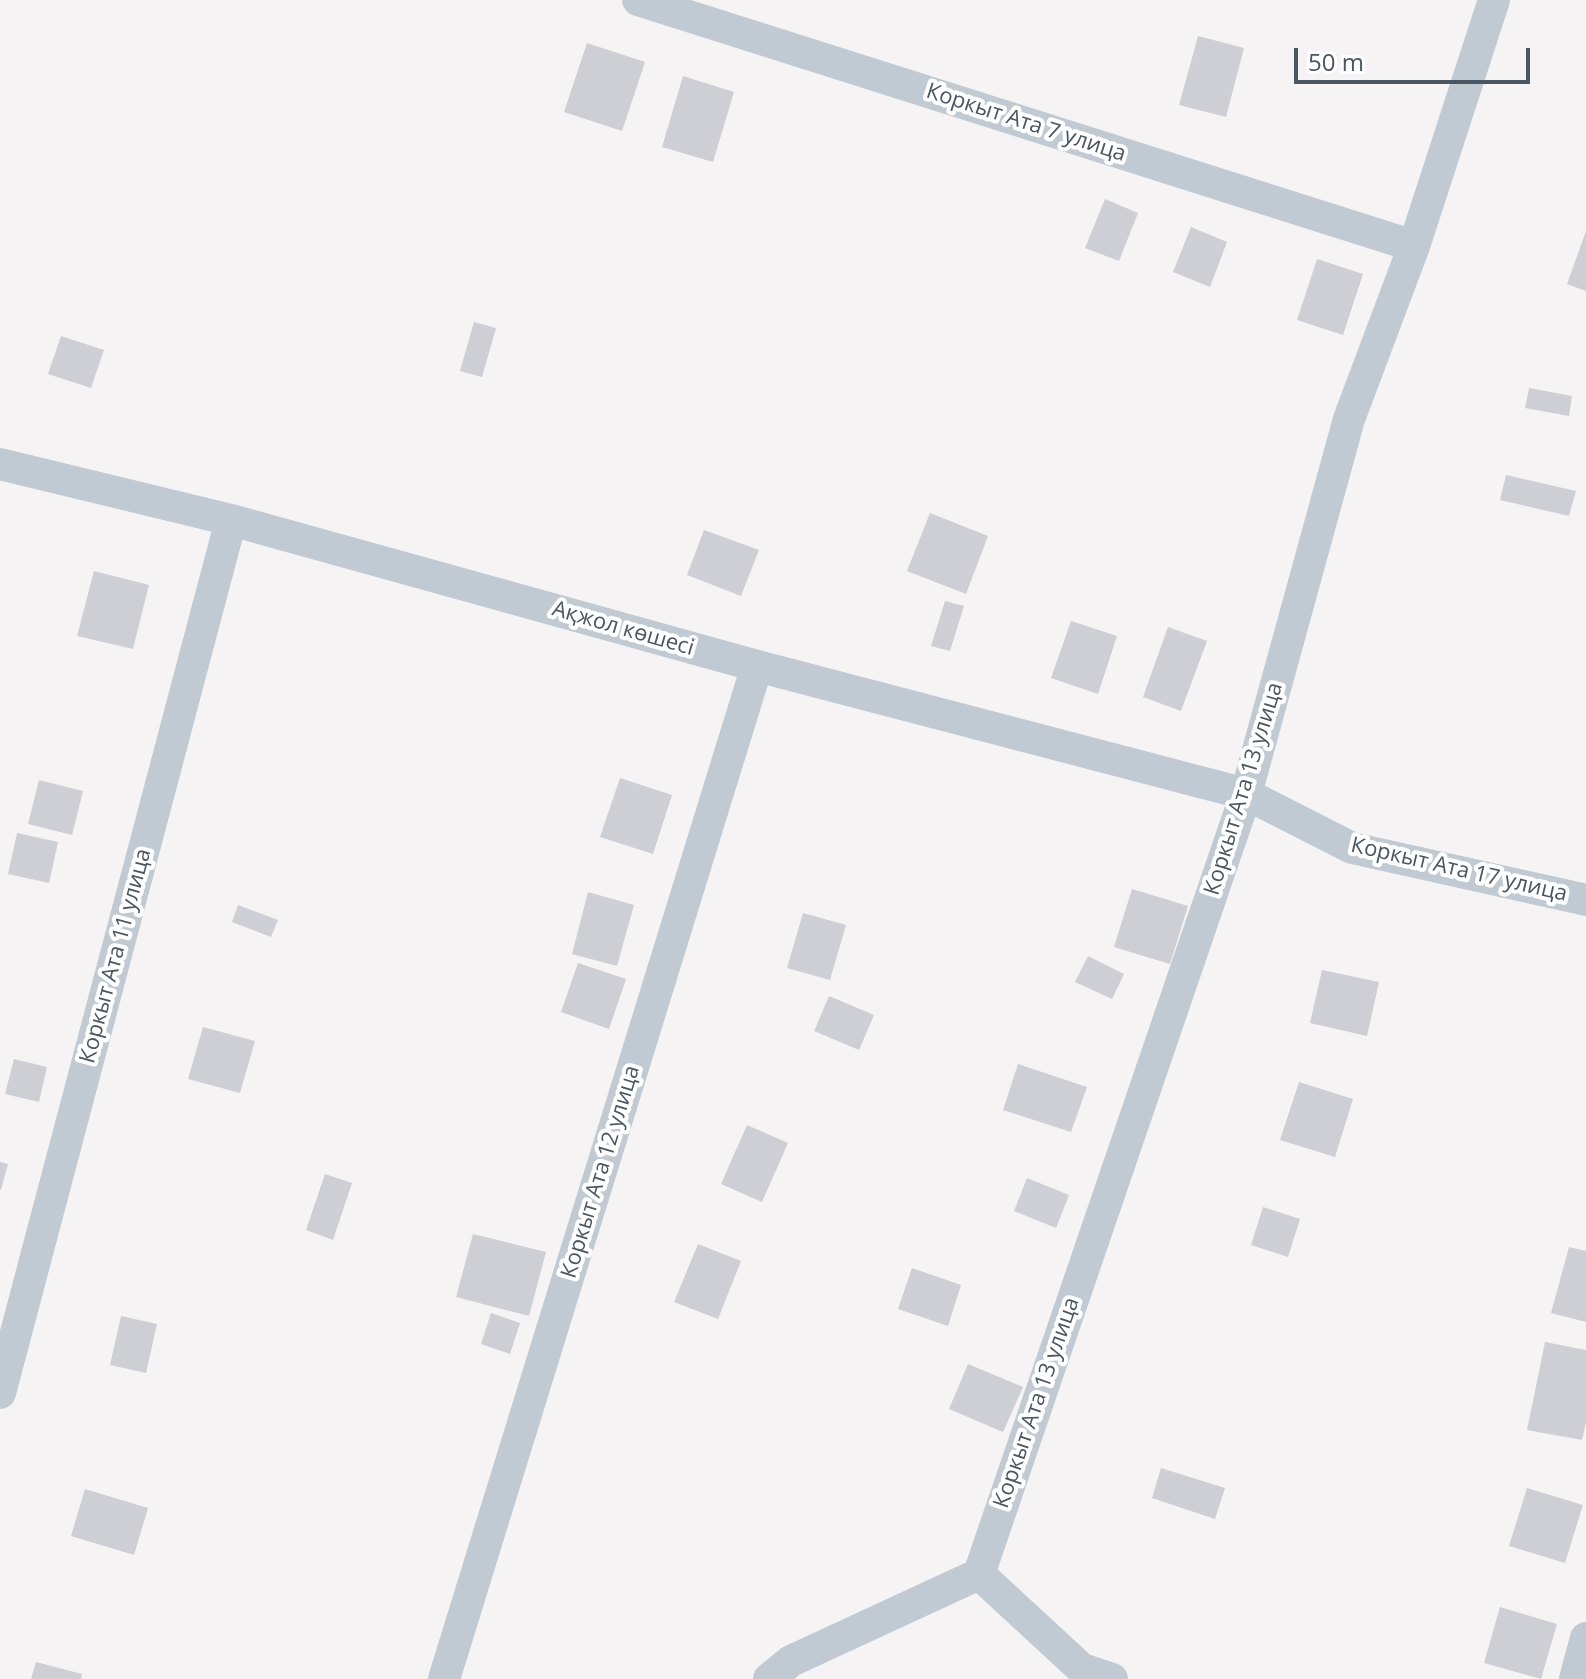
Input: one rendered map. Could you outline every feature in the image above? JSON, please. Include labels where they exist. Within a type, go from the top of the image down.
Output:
[{"type":"street","name":"Коркыт Ата 7 улица","points":[[638,0],[1414,246]]},
{"type":"street","name":"Коркыт Ата 13 улица","points":[[979,1574],[1246,794],[1349,419],[1414,246],[1494,0]]},
{"type":"street","name":"Ақжол көшесі","points":[[0,464],[231,520],[757,666],[1246,794]]},
{"type":"street","name":"Коркыт Ата 11 улица","points":[[0,1393],[231,520]]},
{"type":"street","name":"Коркыт Ата 12 улица","points":[[444,1679],[757,666]]},
{"type":"street","name":"Коркыт Ата 17 улица","points":[[1246,794],[1352,848],[1586,900]]},
{"type":"street","points":[[769,1679],[791,1661],[979,1574],[1082,1669],[1112,1679]]},
{"type":"street","points":[[1575,1679],[1586,1638]]},
{"type":"building","points":[[1198,36],[1244,48],[1226,117],[1179,105]]},
{"type":"building","points":[[587,43],[645,62],[622,131],[564,112]]},
{"type":"building","points":[[683,76],[734,92],[713,162],[662,147]]},
{"type":"building","points":[[1105,199],[1138,213],[1119,261],[1085,248]]},
{"type":"building","points":[[1191,227],[1227,242],[1210,287],[1173,272]]},
{"type":"building","points":[[1586,231],[1586,291],[1567,284]]},
{"type":"building","points":[[1317,259],[1363,274],[1343,335],[1297,320]]},
{"type":"building","points":[[474,322],[496,328],[482,377],[460,371]]},
{"type":"building","points":[[61,336],[104,350],[91,388],[48,374]]},
{"type":"building","points":[[1529,388],[1572,396],[1569,416],[1525,408]]},
{"type":"building","points":[[1506,475],[1576,491],[1569,516],[1500,500]]},
{"type":"building","points":[[930,513],[988,536],[966,594],[907,571]]},
{"type":"building","points":[[704,530],[759,550],[741,596],[687,575]]},
{"type":"building","points":[[94,571],[149,585],[133,649],[77,636]]},
{"type":"building","points":[[945,601],[964,606],[950,651],[931,646]]},
{"type":"building","points":[[1071,621],[1117,636],[1098,694],[1051,678]]},
{"type":"building","points":[[1168,627],[1207,641],[1181,711],[1143,697]]},
{"type":"building","points":[[620,778],[672,795],[653,854],[600,837]]},
{"type":"building","points":[[39,780],[83,791],[72,835],[28,824]]},
{"type":"building","points":[[17,833],[58,842],[49,883],[8,874]]},
{"type":"building","points":[[1132,889],[1188,906],[1170,964],[1114,947]]},
{"type":"building","points":[[588,892],[634,905],[617,966],[572,954]]},
{"type":"building","points":[[238,905],[278,920],[271,937],[232,922]]},
{"type":"building","points":[[803,913],[846,925],[830,980],[787,968]]},
{"type":"building","points":[[1088,956],[1124,974],[1112,999],[1075,982]]},
{"type":"building","points":[[578,963],[626,979],[609,1029],[561,1012]]},
{"type":"building","points":[[1322,970],[1379,982],[1367,1036],[1310,1023]]},
{"type":"building","points":[[829,996],[874,1015],[859,1050],[814,1031]]},
{"type":"building","points":[[203,1027],[255,1041],[240,1093],[188,1079]]},
{"type":"building","points":[[14,1059],[47,1067],[39,1102],[5,1094]]},
{"type":"building","points":[[1018,1064],[1087,1087],[1071,1132],[1003,1110]]},
{"type":"building","points":[[1299,1082],[1353,1099],[1335,1157],[1280,1140]]},
{"type":"building","points":[[747,1125],[788,1143],[762,1202],[721,1184]]},
{"type":"building","points":[[0,1162],[8,1164],[1,1190],[0,1190]]},
{"type":"building","points":[[325,1174],[352,1183],[333,1240],[306,1230]]},
{"type":"building","points":[[1027,1178],[1069,1195],[1056,1228],[1014,1211]]},
{"type":"building","points":[[1263,1207],[1300,1219],[1288,1257],[1251,1245]]},
{"type":"building","points":[[473,1234],[546,1252],[529,1316],[456,1297]]},
{"type":"building","points":[[698,1244],[741,1261],[718,1319],[674,1302]]},
{"type":"building","points":[[1569,1247],[1586,1251],[1586,1322],[1551,1313]]},
{"type":"building","points":[[912,1268],[961,1285],[948,1326],[898,1309]]},
{"type":"building","points":[[491,1313],[520,1323],[510,1354],[481,1344]]},
{"type":"building","points":[[121,1316],[157,1324],[146,1373],[110,1365]]},
{"type":"building","points":[[1545,1342],[1586,1350],[1586,1422],[1582,1440],[1527,1430]]},
{"type":"building","points":[[968,1364],[1023,1387],[1003,1432],[949,1409]]},
{"type":"building","points":[[1161,1468],[1225,1488],[1215,1519],[1152,1498]]},
{"type":"building","points":[[1527,1488],[1583,1505],[1565,1563],[1509,1546]]},
{"type":"building","points":[[85,1489],[148,1508],[134,1555],[71,1536]]},
{"type":"building","points":[[1500,1607],[1557,1624],[1541,1679],[1484,1663]]},
{"type":"building","points":[[36,1662],[82,1674],[81,1679],[31,1679]]}]
